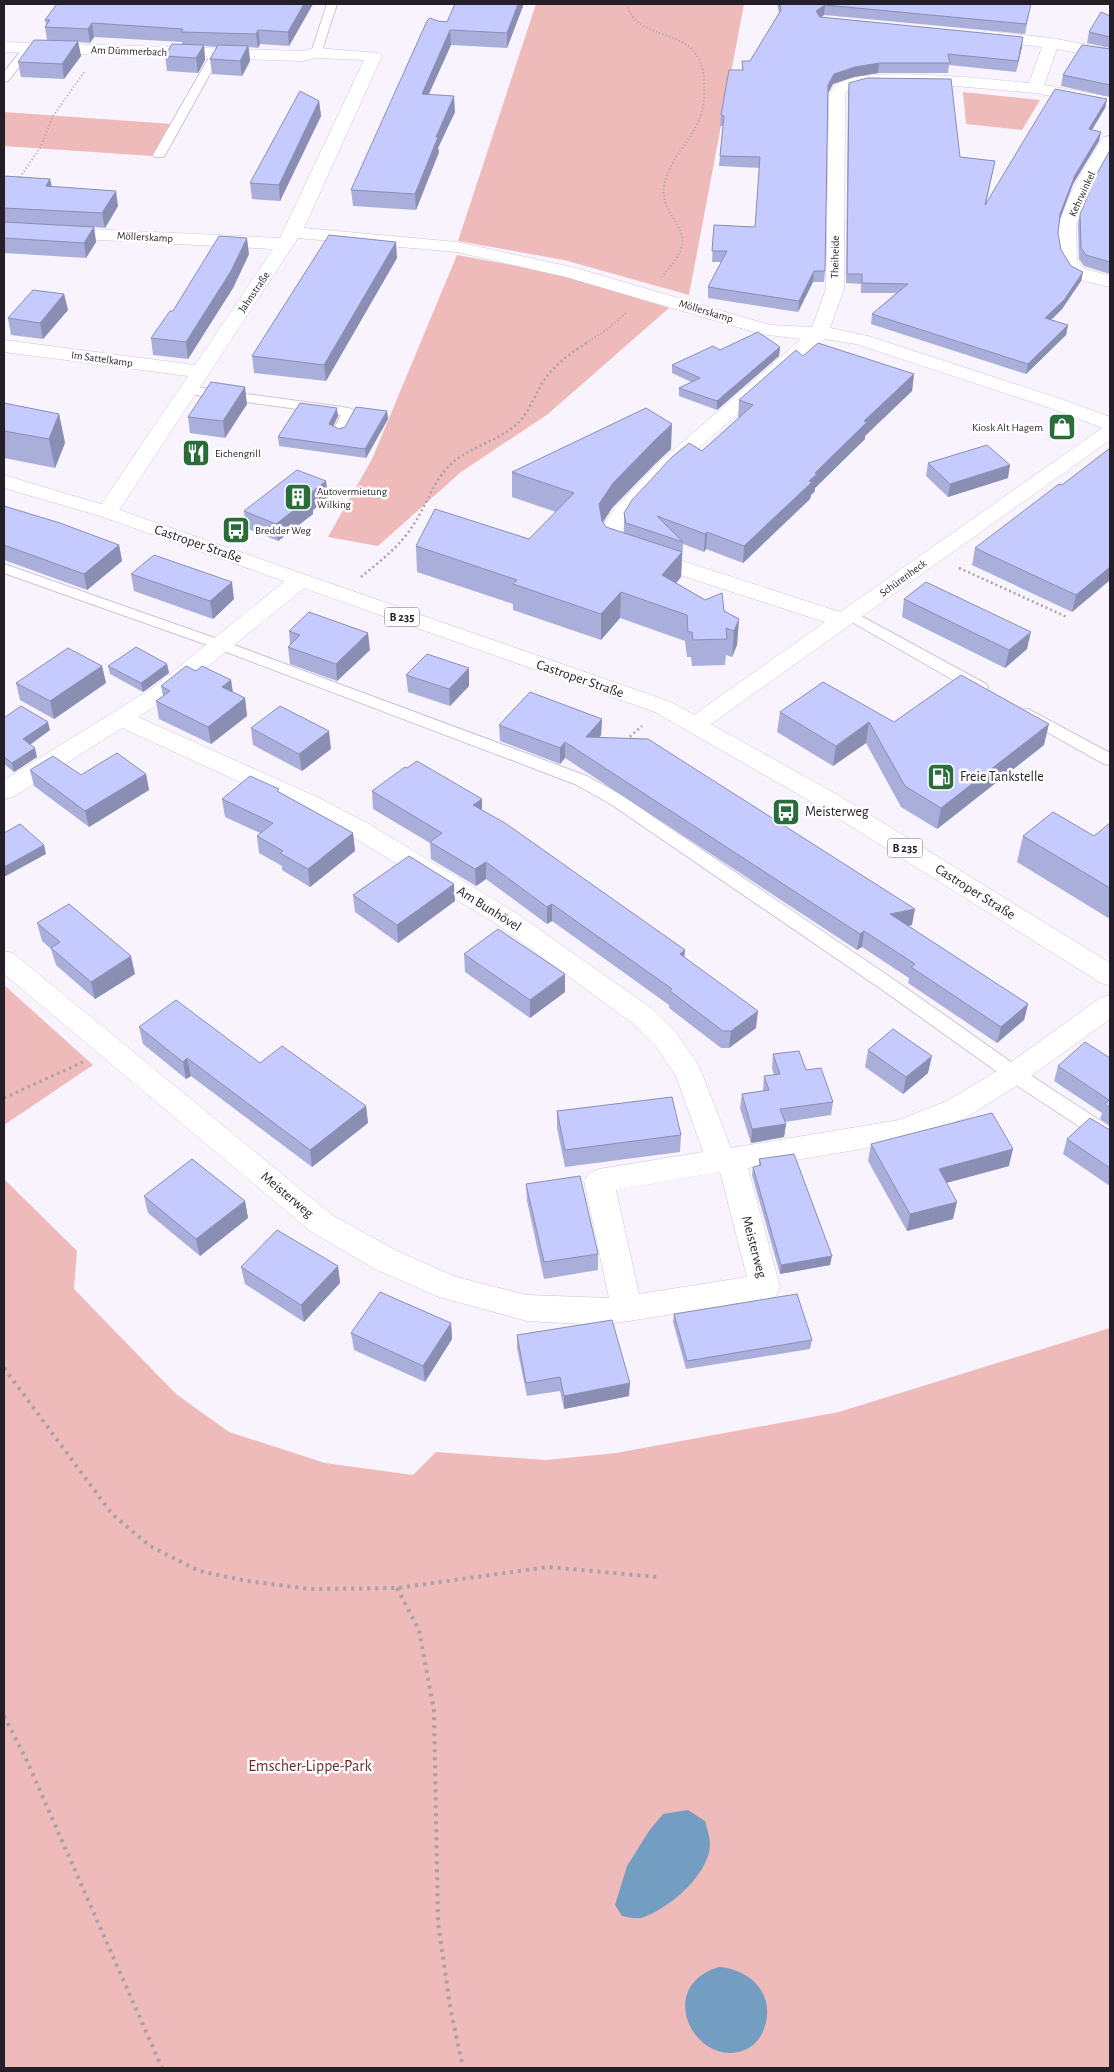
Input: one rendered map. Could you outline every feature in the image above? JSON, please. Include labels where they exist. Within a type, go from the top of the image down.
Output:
[{"type":"street","points":[[975,35],[1051,43],[1110,54]]},
{"type":"street","points":[[1035,88],[1051,43]]},
{"type":"street","name":"Am Dümmerbach","points":[[4,47],[216,54],[303,56],[316,53],[374,56]]},
{"type":"street","name":"Jahnstraße","points":[[107,512],[289,238],[374,56]]},
{"type":"street","name":"Theiheide","points":[[846,617],[614,546],[611,530],[622,513],[663,469],[819,333],[835,289],[837,95],[841,88],[866,80],[956,81],[1035,88],[1110,102]]},
{"type":"street","name":"Kehrwinkel","points":[[1110,141],[1085,182],[1067,225],[1068,260],[1077,272],[1110,282]]},
{"type":"street","name":"Möllerskamp","points":[[4,230],[289,238],[457,247],[570,272],[648,293],[768,330],[796,335],[819,333],[861,340],[1060,404],[1110,424]]},
{"type":"street","name":"Im Sattelkamp","points":[[4,346],[200,372]]},
{"type":"street","name":"Schürenheck","points":[[696,724],[1110,431]]},
{"type":"street","name":"Castroper Straße","points":[[4,481],[107,512],[663,707],[829,801],[1110,976]]},
{"type":"street","points":[[4,792],[162,692],[299,580]]},
{"type":"street","name":"Am Bunhövel","points":[[122,719],[308,803],[360,830],[507,919],[641,1016],[665,1038],[688,1073],[726,1160]]},
{"type":"street","name":"Meisterweg","points":[[4,960],[321,1223],[386,1260],[450,1288],[527,1308],[602,1312],[765,1286],[726,1160]]},
{"type":"street","points":[[627,1308],[599,1181],[902,1131],[957,1109],[1014,1074],[1110,1005]]},
{"type":"lane","points":[[316,53],[332,4]]},
{"type":"lane","points":[[4,79],[28,48]]},
{"type":"lane","points":[[158,155],[216,54]]},
{"type":"lane","points":[[188,390],[349,412],[339,432]]},
{"type":"lane","points":[[4,568],[221,645],[581,780],[623,804],[890,986],[1014,1074],[1110,1137]]},
{"type":"lane","points":[[846,617],[998,697]]},
{"type":"lane","points":[[1015,707],[1110,760]]},
{"type":"path","points":[[340,595],[393,550],[412,528],[431,492],[448,468],[512,427],[526,415],[548,373],[562,359],[620,319],[648,293],[678,257],[684,241],[681,228],[666,210],[663,192],[669,173],[703,114],[705,91],[703,68],[697,55],[679,40],[644,26],[629,14],[628,4]]},
{"type":"path","points":[[14,186],[40,148],[53,116],[100,50]]},
{"type":"path","points":[[933,556],[1067,617]]},
{"type":"path","points":[[626,740],[663,707]]},
{"type":"path","points":[[4,1098],[66,1070]]},
{"type":"path","points":[[4,1368],[112,1514],[150,1546],[199,1571],[247,1581],[310,1589],[397,1588],[548,1567],[658,1578]]},
{"type":"path","points":[[397,1588],[419,1630],[434,1711],[438,1923],[451,2012],[463,2068]]},
{"type":"path","points":[[4,1716],[26,1759],[162,2068]]},
{"type":"green space","points":[[536,4],[744,4],[689,295],[564,260],[458,241]]},
{"type":"green space","points":[[963,92],[1040,100],[1022,130],[966,124]]},
{"type":"green space","points":[[4,112],[172,124],[152,156],[4,146]]},
{"type":"green space","points":[[457,255],[556,273],[669,308],[548,414],[461,472],[378,546],[328,537],[372,459]]},
{"type":"green space","points":[[4,985],[93,1065],[4,1125]]},
{"type":"green space","name":"Emscher-Lippe-Park","points":[[4,1179],[77,1251],[74,1289],[176,1394],[229,1432],[325,1463],[413,1475],[436,1452],[546,1460],[616,1453],[839,1412],[1110,1328],[1110,2068],[4,2068]]},
{"type":"water","points":[[688,1810],[705,1821],[708,1832],[710,1844],[703,1867],[686,1889],[675,1899],[652,1914],[641,1918],[622,1916],[615,1905],[627,1866],[649,1831],[663,1814]]},
{"type":"water","points":[[719,1967],[740,1972],[748,1977],[762,1992],[766,2001],[766,2022],[760,2038],[747,2049],[729,2053],[712,2049],[699,2038],[689,2024],[685,2008],[688,1991],[699,1977]]},
{"type":"building","points":[[57,4],[304,4],[288,32],[258,30],[256,34],[181,32],[183,29],[92,23],[88,29],[45,27],[50,20],[45,20]]},
{"type":"building","points":[[455,4],[518,4],[507,33],[450,30],[422,94],[454,96],[436,137],[438,137],[415,194],[351,190],[427,21],[430,18],[447,22]]},
{"type":"building","points":[[780,4],[1031,4],[1026,24],[825,5],[816,11],[820,17],[1023,37],[1018,61],[948,54],[950,63],[879,63],[855,67],[834,74],[828,85],[825,271],[814,271],[799,301],[708,287],[727,251],[712,251],[714,225],[755,227],[760,157],[720,156],[724,116],[721,115],[729,70],[743,70],[742,61],[750,61],[781,10]]},
{"type":"building","points":[[1101,12],[1110,16],[1110,37],[1089,32]]},
{"type":"building","points":[[34,40],[78,41],[62,64],[18,62]]},
{"type":"building","points":[[172,44],[204,45],[196,58],[165,56]]},
{"type":"building","points":[[218,45],[248,46],[240,61],[210,59]]},
{"type":"building","points":[[1082,45],[1110,49],[1110,85],[1063,75]]},
{"type":"building","points":[[867,78],[951,79],[960,157],[995,161],[985,205],[1055,89],[1107,99],[1089,129],[1101,132],[1075,175],[1060,214],[1058,233],[1061,250],[1071,266],[1083,272],[1064,300],[1045,318],[1068,325],[1028,364],[872,314],[908,284],[862,283],[862,274],[847,274],[849,83]]},
{"type":"building","points":[[300,91],[319,101],[279,185],[250,183]]},
{"type":"building","points":[[1110,150],[1110,262],[1086,255],[1081,248],[1080,214],[1098,172]]},
{"type":"building","points":[[4,176],[50,179],[46,186],[116,191],[102,213],[4,208]]},
{"type":"building","points":[[4,222],[94,227],[84,243],[4,238]]},
{"type":"building","points":[[329,235],[396,242],[324,365],[252,356]]},
{"type":"building","points":[[219,236],[247,238],[231,271],[186,342],[151,338],[170,311],[173,311]]},
{"type":"building","points":[[33,290],[64,294],[40,323],[8,318]]},
{"type":"building","points":[[758,332],[780,347],[717,401],[679,388],[700,378],[672,365],[713,346],[720,350]]},
{"type":"building","points":[[818,343],[914,374],[864,421],[867,422],[815,473],[817,474],[809,481],[812,482],[744,546],[657,516],[683,542],[626,523],[624,513],[632,500],[672,457],[689,443],[702,451],[753,405],[739,400],[796,350],[803,356]]},
{"type":"building","points":[[211,382],[245,387],[223,421],[188,417]]},
{"type":"building","points":[[4,403],[59,414],[49,439],[4,431]]},
{"type":"building","points":[[300,403],[337,408],[329,424],[339,429],[345,427],[356,407],[387,411],[365,449],[278,437]]},
{"type":"building","points":[[646,408],[672,424],[613,483],[599,504],[602,521],[606,527],[682,552],[662,575],[705,600],[722,593],[724,611],[739,619],[734,631],[726,628],[727,639],[693,640],[692,632],[688,632],[687,615],[621,592],[601,614],[513,584],[517,580],[416,546],[435,509],[529,539],[574,493],[512,472]]},
{"type":"building","points":[[987,445],[1010,465],[950,484],[928,463]]},
{"type":"building","points":[[1110,448],[1110,567],[1076,595],[975,548],[1059,484],[1062,485]]},
{"type":"building","points":[[297,470],[326,481],[308,495],[311,497],[276,524],[244,511]]},
{"type":"building","points":[[4,506],[60,523],[119,545],[84,574],[4,545]]},
{"type":"building","points":[[154,555],[232,582],[210,601],[131,574]]},
{"type":"building","points":[[926,582],[1031,632],[1009,650],[904,599]]},
{"type":"building","points":[[309,612],[368,633],[336,664],[288,647],[300,635],[289,631]]},
{"type":"building","points":[[136,647],[167,664],[141,683],[108,666]]},
{"type":"building","points":[[68,648],[102,666],[50,701],[16,683]]},
{"type":"building","points":[[427,654],[469,668],[449,689],[406,675]]},
{"type":"building","points":[[186,666],[196,671],[202,666],[231,680],[222,687],[245,698],[208,727],[156,701],[170,691],[161,686]]},
{"type":"building","points":[[961,675],[1049,724],[941,808],[905,786],[869,722],[836,746],[780,712],[823,682],[894,722]]},
{"type":"building","points":[[530,692],[602,719],[586,737],[648,739],[915,909],[890,914],[1028,1004],[1001,1027],[911,967],[915,964],[864,931],[860,934],[565,742],[560,748],[499,725]]},
{"type":"building","points":[[21,706],[48,722],[23,739],[35,748],[12,763],[4,757],[4,718]]},
{"type":"building","points":[[280,706],[329,731],[299,754],[251,728]]},
{"type":"building","points":[[117,753],[146,774],[85,811],[30,770],[53,756],[81,775]]},
{"type":"building","points":[[417,761],[482,799],[473,805],[505,823],[685,950],[680,954],[758,1011],[731,1031],[723,1031],[670,991],[672,989],[552,904],[547,907],[486,862],[475,869],[430,842],[442,833],[372,791],[405,767],[407,768]]},
{"type":"building","points":[[250,776],[279,789],[277,791],[353,833],[308,869],[280,853],[283,851],[257,836],[273,823],[222,799]]},
{"type":"building","points":[[1053,812],[1094,836],[1110,823],[1110,888],[1023,836]]},
{"type":"building","points":[[20,824],[44,845],[4,867],[4,833]]},
{"type":"building","points":[[409,856],[454,884],[397,925],[353,895]]},
{"type":"building","points":[[69,904],[131,956],[91,982],[51,948],[60,942],[37,923]]},
{"type":"building","points":[[498,929],[565,974],[530,1000],[464,954]]},
{"type":"building","points":[[176,1000],[260,1063],[282,1046],[366,1106],[310,1150],[187,1058],[183,1062],[139,1027]]},
{"type":"building","points":[[893,1029],[932,1056],[906,1077],[868,1050]]},
{"type":"building","points":[[1085,1042],[1110,1058],[1110,1108],[1105,1104],[1109,1100],[1058,1066]]},
{"type":"building","points":[[799,1051],[806,1070],[821,1068],[833,1102],[780,1109],[786,1124],[752,1129],[742,1094],[769,1090],[764,1076],[780,1074],[773,1054]]},
{"type":"building","points":[[672,1097],[681,1135],[565,1150],[557,1111]]},
{"type":"building","points":[[992,1113],[1013,1149],[939,1169],[957,1202],[910,1214],[871,1144]]},
{"type":"building","points":[[1090,1118],[1110,1130],[1110,1168],[1067,1139]]},
{"type":"building","points":[[794,1154],[832,1256],[781,1265],[753,1167],[761,1165],[759,1159]]},
{"type":"building","points":[[192,1159],[245,1201],[196,1239],[144,1196]]},
{"type":"building","points":[[580,1176],[598,1254],[544,1262],[526,1184]]},
{"type":"building","points":[[277,1230],[338,1266],[301,1305],[241,1267]]},
{"type":"building","points":[[380,1292],[451,1323],[423,1366],[351,1333]]},
{"type":"building","points":[[797,1294],[812,1340],[687,1361],[674,1314]]},
{"type":"building","points":[[612,1320],[630,1383],[564,1396],[560,1377],[526,1383],[517,1335]]},
{"type":"place","name":"Kiosk Alt Hagem","points":[[1062,427]]},
{"type":"place","name":"Eichengrill","points":[[196,453]]},
{"type":"place","name":"Autovermietung Wilking","points":[[298,497]]},
{"type":"place","name":"Bredder Weg","points":[[236,530]]},
{"type":"place","name":"Freie Tankstelle","points":[[941,777]]},
{"type":"place","name":"Meisterweg","points":[[786,812]]}]
